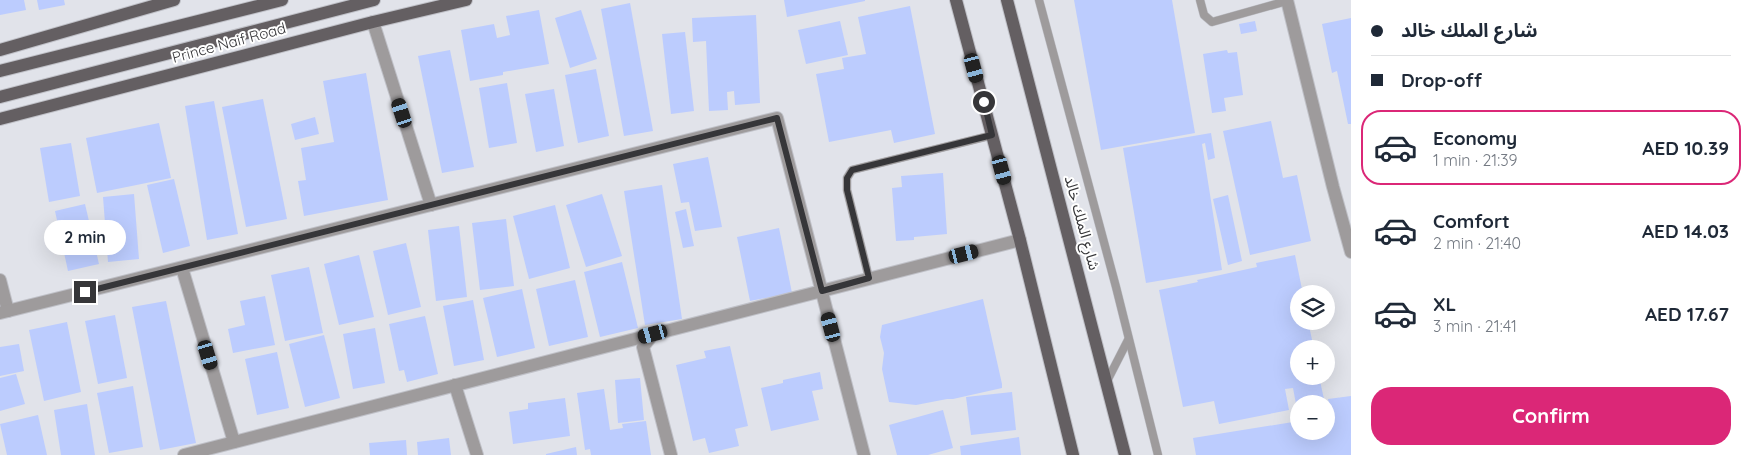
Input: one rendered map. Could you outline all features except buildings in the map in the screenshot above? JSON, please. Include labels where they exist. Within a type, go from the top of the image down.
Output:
[{"type":"main road","points":[[0,50],[174,0]]},
{"type":"main road","name":"Prince Naif Road","points":[[0,71],[282,0]]},
{"type":"main road","name":"Prince Naif Road","points":[[0,119],[373,22],[466,0]]},
{"type":"main road","points":[[956,0],[1020,240],[1073,455]]},
{"type":"main road","name":"شارع الملك خالد","points":[[1007,0],[1125,455]]},
{"type":"main road","name":"Prince Naif Road","points":[[0,97],[372,1]]},
{"type":"street","points":[[1289,0],[1333,187],[1351,252]]},
{"type":"street","points":[[373,22],[431,205]]},
{"type":"street","points":[[0,280],[4,312],[777,118],[864,455]]},
{"type":"street","points":[[184,455],[1020,240]]},
{"type":"street","points":[[182,268],[234,442]]},
{"type":"street","points":[[653,334],[643,347],[671,455]]},
{"type":"street","points":[[456,385],[477,455]]},
{"type":"lane","points":[[1039,0],[1116,287],[1158,455]]},
{"type":"lane","points":[[1200,0],[1204,16],[1212,22],[1289,0]]},
{"type":"lane","points":[[869,278],[847,190],[847,178],[852,170],[992,135]]},
{"type":"lane","points":[[1106,383],[1128,340]]},
{"type":"route","points":[[85,292],[777,118],[822,291],[869,278],[847,190],[847,178],[852,170],[992,135],[984,102]]}]
